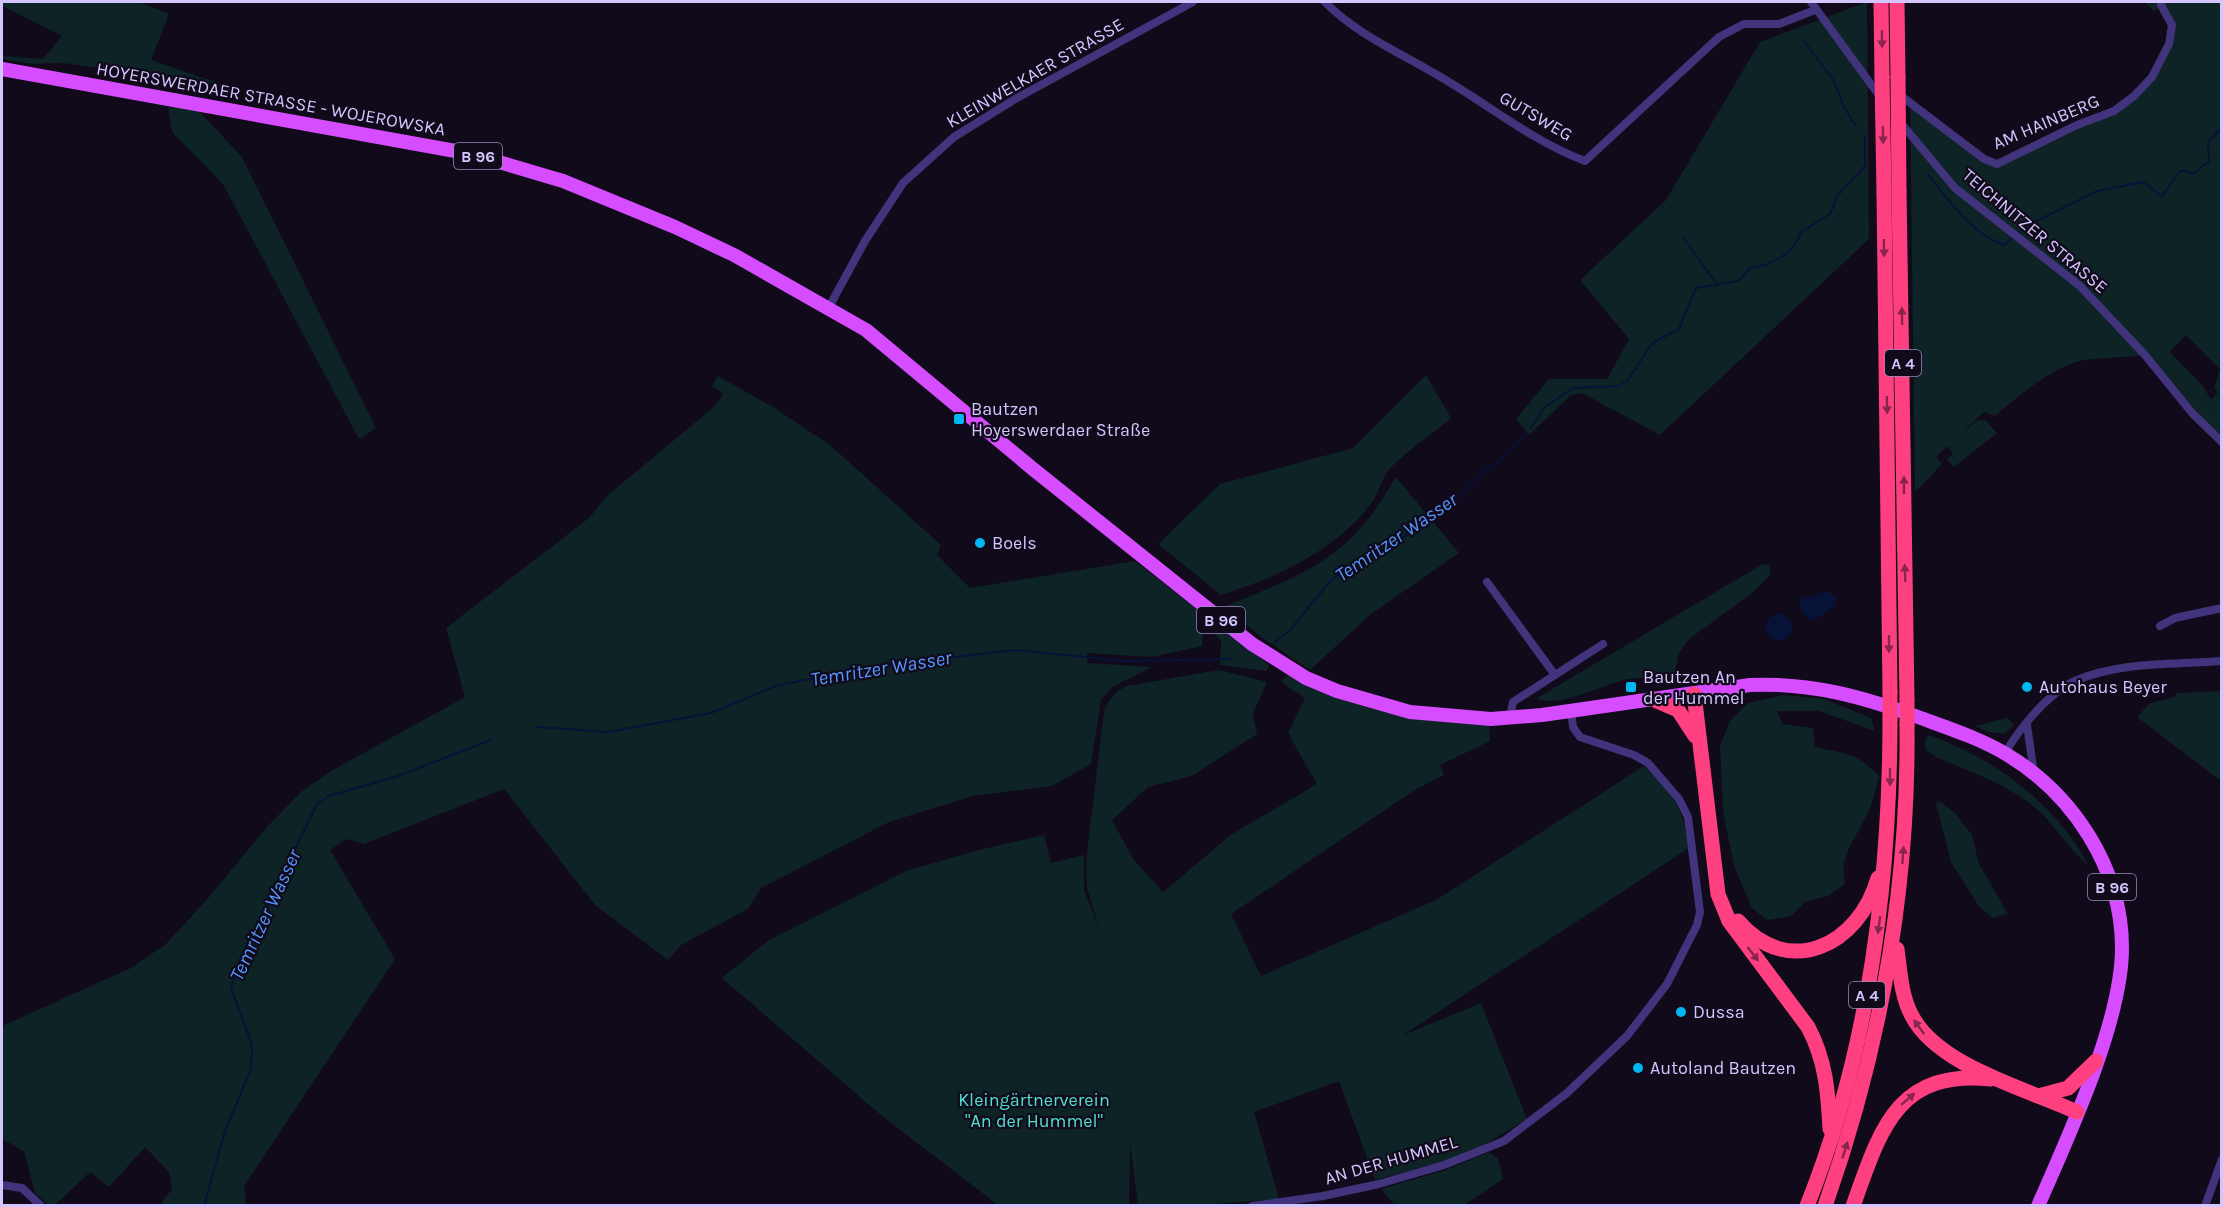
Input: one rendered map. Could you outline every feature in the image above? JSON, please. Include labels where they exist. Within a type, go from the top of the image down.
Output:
[{"type":"highway","name":"A 4","points":[[1808,1206],[1852,1067],[1866,1002],[1882,903],[1887,846],[1890,719],[1889,546],[1881,2]]},
{"type":"highway","name":"A 4","points":[[1825,1206],[1865,1079],[1895,934],[1904,834],[1907,699],[1897,2]]},
{"type":"highway","points":[[1694,694],[1718,894],[1730,921],[1781,990],[1817,1045],[1827,1083],[1830,1141]]},
{"type":"highway","points":[[1655,700],[1678,710],[1684,716],[1700,746]]},
{"type":"highway","points":[[1715,864],[1729,905],[1748,932],[1779,947],[1806,949],[1839,938],[1860,918],[1872,896],[1887,846]]},
{"type":"highway","points":[[1895,934],[1906,1003],[1920,1030],[1948,1054],[2002,1081],[2042,1095],[2077,1112]]},
{"type":"highway","points":[[2042,1095],[2068,1088],[2096,1061]]},
{"type":"highway","points":[[1853,1206],[1880,1134],[1893,1114],[1908,1098],[1927,1086],[1947,1079],[1969,1077],[2002,1081]]},
{"type":"main road","name":"HOYERSWERDAER STRASSE - WOJEROWSKA","points":[[2,69],[426,144],[516,166],[563,181],[675,227],[829,307],[866,330],[1032,469],[1244,638],[1289,668],[1337,691],[1410,712],[1454,718],[1510,718],[1655,700],[1750,685],[1783,684],[1816,687],[1901,711],[1959,732],[2005,753],[2034,774],[2065,802],[2080,821],[2103,863],[2117,903],[2121,924],[2119,984],[2096,1061],[2038,1206]]},
{"type":"street","name":"KLEINWELKAER STRASSE","points":[[829,307],[865,241],[903,183],[954,137],[1017,98],[1193,2]]},
{"type":"street","name":"GUTSWEG","points":[[1325,2],[1362,31],[1447,81],[1510,123],[1585,161],[1719,37],[1744,24],[1779,24],[1813,6]]},
{"type":"street","name":"AM HAINBERG","points":[[1856,65],[1910,101],[1984,159],[1997,164],[2077,125],[2114,111],[2134,96],[2152,77],[2169,44],[2172,25],[2161,5]]},
{"type":"street","name":"TEICHNITZER STRASSE","points":[[1813,6],[1856,65],[1955,188],[2003,228],[2048,259],[2080,286],[2145,355],[2192,413],[2222,441]]},
{"type":"street","points":[[1487,582],[1555,675]]},
{"type":"street","points":[[2160,626],[2175,618],[2222,608]]},
{"type":"street","points":[[1510,718],[1514,702],[1603,644]]},
{"type":"street","points":[[2005,753],[2026,725],[2051,698],[2072,682],[2087,676],[2176,662],[2222,661]]},
{"type":"street","name":"AN DER HUMMEL","points":[[1252,1206],[1323,1196],[1379,1184],[1444,1165],[1504,1141],[1567,1093],[1598,1065],[1627,1036],[1667,984],[1697,925],[1700,912],[1688,818],[1679,799],[1659,772],[1634,755],[1580,737],[1573,727],[1571,711]]},
{"type":"street","points":[[2026,725],[2034,774]]},
{"type":"street","points":[[2205,1206],[2222,1160]]},
{"type":"street","points":[[2,1185],[17,1186],[27,1191],[41,1206]]},
{"type":"green space","points":[[2,2],[139,2],[169,14],[151,60],[224,85],[63,63],[32,64],[2,59],[2,56],[43,59],[62,36],[2,6]]},
{"type":"green space","points":[[1867,2],[1869,239],[1660,435],[1582,393],[1571,395],[1529,435],[1516,419],[1549,379],[1607,379],[1629,339],[1580,280],[1666,200],[1760,42]]},
{"type":"green space","points":[[2145,2],[2221,2],[2221,442],[2146,355],[2085,360],[2050,374],[1995,416],[1984,412],[1960,435],[1978,420],[1985,420],[1997,433],[1954,467],[1947,459],[1953,454],[1947,446],[1936,457],[1942,464],[1915,492],[1910,101],[1998,164],[2114,111],[2152,77],[2169,44],[2169,22],[2159,9],[2153,11]],"holes":[[[2186,335],[2220,369],[2214,388],[2218,392],[2211,400],[2203,386],[2170,352]]]},
{"type":"green space","points":[[168,107],[196,108],[242,157],[376,428],[359,439],[223,184],[172,132]]},
{"type":"green space","points":[[1426,375],[1451,418],[1394,464],[1371,504],[1356,521],[1340,536],[1303,561],[1263,580],[1221,595],[1158,544],[1220,484],[1353,448]]},
{"type":"green space","points":[[718,376],[773,407],[830,445],[941,545],[937,555],[970,588],[1135,561],[1269,665],[1267,671],[1220,665],[1221,640],[1203,625],[1202,646],[1152,657],[1087,653],[1087,663],[1152,667],[1112,687],[1101,700],[1091,764],[1052,786],[973,796],[889,822],[761,888],[748,909],[681,945],[668,960],[595,905],[504,789],[364,844],[347,839],[330,850],[395,959],[244,1186],[246,1205],[160,1205],[172,1189],[169,1172],[145,1147],[109,1187],[90,1172],[55,1205],[48,1205],[35,1193],[24,1151],[2,1139],[2,1026],[131,968],[166,944],[209,897],[266,828],[301,792],[331,771],[465,697],[446,628],[589,518],[609,494],[715,406],[723,394],[712,386]]},
{"type":"green space","points":[[1396,477],[1459,553],[1371,614],[1310,670],[1260,636],[1224,607],[1294,577],[1327,558],[1362,527]]},
{"type":"green space","points":[[1763,564],[1770,565],[1770,575],[1752,593],[1689,639],[1678,654],[1675,674],[1619,681],[1582,695],[1557,701],[1537,698]]},
{"type":"green space","name":"Kleingärtnerverein \"An der Hummel\"","points":[[1219,670],[1267,682],[1253,713],[1257,734],[1192,776],[1148,787],[1112,820],[1134,860],[1163,892],[1232,834],[1317,784],[1288,733],[1305,698],[1281,682],[1288,675],[1339,697],[1489,725],[1490,741],[1440,765],[1444,775],[1413,791],[1231,914],[1261,976],[1436,900],[1644,766],[1670,793],[1684,823],[1689,848],[1403,1035],[1481,1003],[1527,1119],[1487,1143],[1443,1162],[1375,1180],[1339,1081],[1254,1112],[1279,1199],[1187,1206],[1138,1205],[1130,1143],[1129,1205],[998,1205],[882,1116],[722,978],[769,940],[906,871],[983,849],[1044,835],[1051,863],[1084,855],[1084,890],[1099,927],[1087,888],[1086,862],[1104,711],[1108,702],[1127,686]]},
{"type":"green space","points":[[2222,691],[2221,781],[2137,717],[2150,703],[2175,697],[2177,693]]},
{"type":"green space","points":[[1784,695],[1824,699],[1871,718],[1875,731],[1819,711],[1777,711],[1783,724],[1813,728],[1815,747],[1857,758],[1879,776],[1870,808],[1844,863],[1845,884],[1828,896],[1805,902],[1791,916],[1767,920],[1752,908],[1734,866],[1723,811],[1720,746],[1730,721],[1748,703]]},
{"type":"green space","points":[[2007,718],[2014,725],[2005,734],[1988,732],[1975,726]]},
{"type":"green space","points":[[1929,735],[1977,757],[2000,770],[2021,786],[2059,822],[2089,866],[2031,804],[2005,788],[1936,757],[1926,750],[1925,741]]},
{"type":"green space","points":[[1941,802],[1955,813],[1972,835],[1979,864],[2008,914],[1992,918],[1978,905],[1951,862],[1936,803]]},
{"type":"green space","points":[[1489,1152],[1498,1159],[1503,1179],[1464,1205],[1395,1205],[1381,1189],[1446,1170]]},
{"type":"water","points":[[1827,591],[1836,597],[1835,605],[1818,618],[1809,620],[1800,607],[1800,600]]},
{"type":"water","points":[[1779,614],[1788,618],[1792,627],[1788,636],[1779,640],[1770,636],[1766,627],[1770,618]]},
{"type":"waterway","points":[[1804,41],[1834,81],[1843,105],[1855,125]]},
{"type":"waterway","name":"Temritzer Wasser","points":[[1928,174],[1971,225],[1992,240],[2004,245],[2026,226],[2097,191],[2143,182],[2162,196],[2181,170],[2193,174],[2209,161],[2208,142],[2222,128]]},
{"type":"waterway","name":"Temritzer Wasser","points":[[1531,428],[1545,407],[1573,388],[1618,386],[1628,380],[1652,343],[1679,329],[1696,288],[1738,281],[1750,268],[1774,261],[1788,252],[1798,240],[1801,232],[1830,214],[1838,195],[1865,166],[1865,136]]},
{"type":"waterway","points":[[1683,237],[1716,283]]},
{"type":"waterway","name":"Temritzer Wasser","points":[[1274,643],[1290,630],[1332,579],[1356,562],[1391,546],[1457,498],[1484,471],[1506,456],[1524,436]]},
{"type":"waterway","name":"Temritzer Wasser","points":[[537,727],[608,732],[711,713],[778,685],[894,664],[1016,650],[1125,661],[1233,659]]},
{"type":"waterway","name":"Temritzer Wasser","points":[[204,1206],[225,1131],[251,1069],[252,1045],[231,988],[240,960],[317,804],[329,796],[398,776],[491,740]]},
{"type":"place","name":"Bautzen Hoyerswerdaer Straße","points":[[959,419]]},
{"type":"place","name":"Boels","points":[[980,543]]},
{"type":"place","name":"Bautzen An der Hummel","points":[[1631,687]]},
{"type":"place","name":"Autohaus Beyer","points":[[2027,687]]},
{"type":"place","name":"Dussa","points":[[1681,1012]]},
{"type":"place","name":"Autoland Bautzen","points":[[1638,1068]]}]
